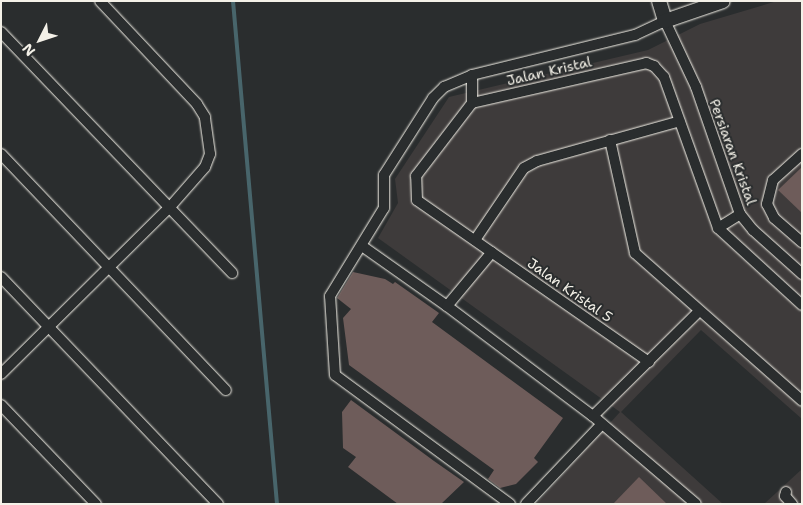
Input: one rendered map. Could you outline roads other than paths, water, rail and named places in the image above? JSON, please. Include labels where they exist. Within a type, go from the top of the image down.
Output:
[{"type":"street","points":[[1,374],[170,208],[205,167],[210,154],[206,117],[100,1]]},
{"type":"street","points":[[659,1],[665,21],[724,1]]},
{"type":"street","name":"Jalan Kristal","points":[[362,246],[386,202],[384,175],[433,98],[444,87],[472,75],[635,35],[665,21]]},
{"type":"street","name":"Persiaran Kristal","points":[[665,21],[696,87],[740,214],[753,230],[802,274]]},
{"type":"street","points":[[1,32],[232,273]]},
{"type":"street","name":"Jalan Kristal","points":[[472,103],[646,63],[664,77],[715,224]]},
{"type":"street","points":[[472,75],[472,103],[416,176],[415,188],[417,200],[475,240],[524,168],[537,161],[680,121]]},
{"type":"street","points":[[610,140],[635,253],[699,312],[802,401]]},
{"type":"street","points":[[1,154],[226,390]]},
{"type":"street","points":[[802,154],[770,186],[767,204],[774,218],[802,242]]},
{"type":"street","points":[[740,214],[715,224],[802,305]]},
{"type":"street","name":"Jalan Kristal 5","points":[[475,240],[649,362]]},
{"type":"street","points":[[510,504],[335,375],[330,296],[362,246],[447,306],[593,416],[696,504]]},
{"type":"street","points":[[447,306],[492,252]]},
{"type":"street","points":[[1,277],[218,504]]},
{"type":"street","points":[[593,416],[699,312]]},
{"type":"street","points":[[1,405],[96,504]]},
{"type":"street","points":[[526,504],[602,424]]},
{"type":"street","points":[[786,492],[785,496],[792,504]]},
{"type":"waterway","points":[[233,1],[277,504]]}]
